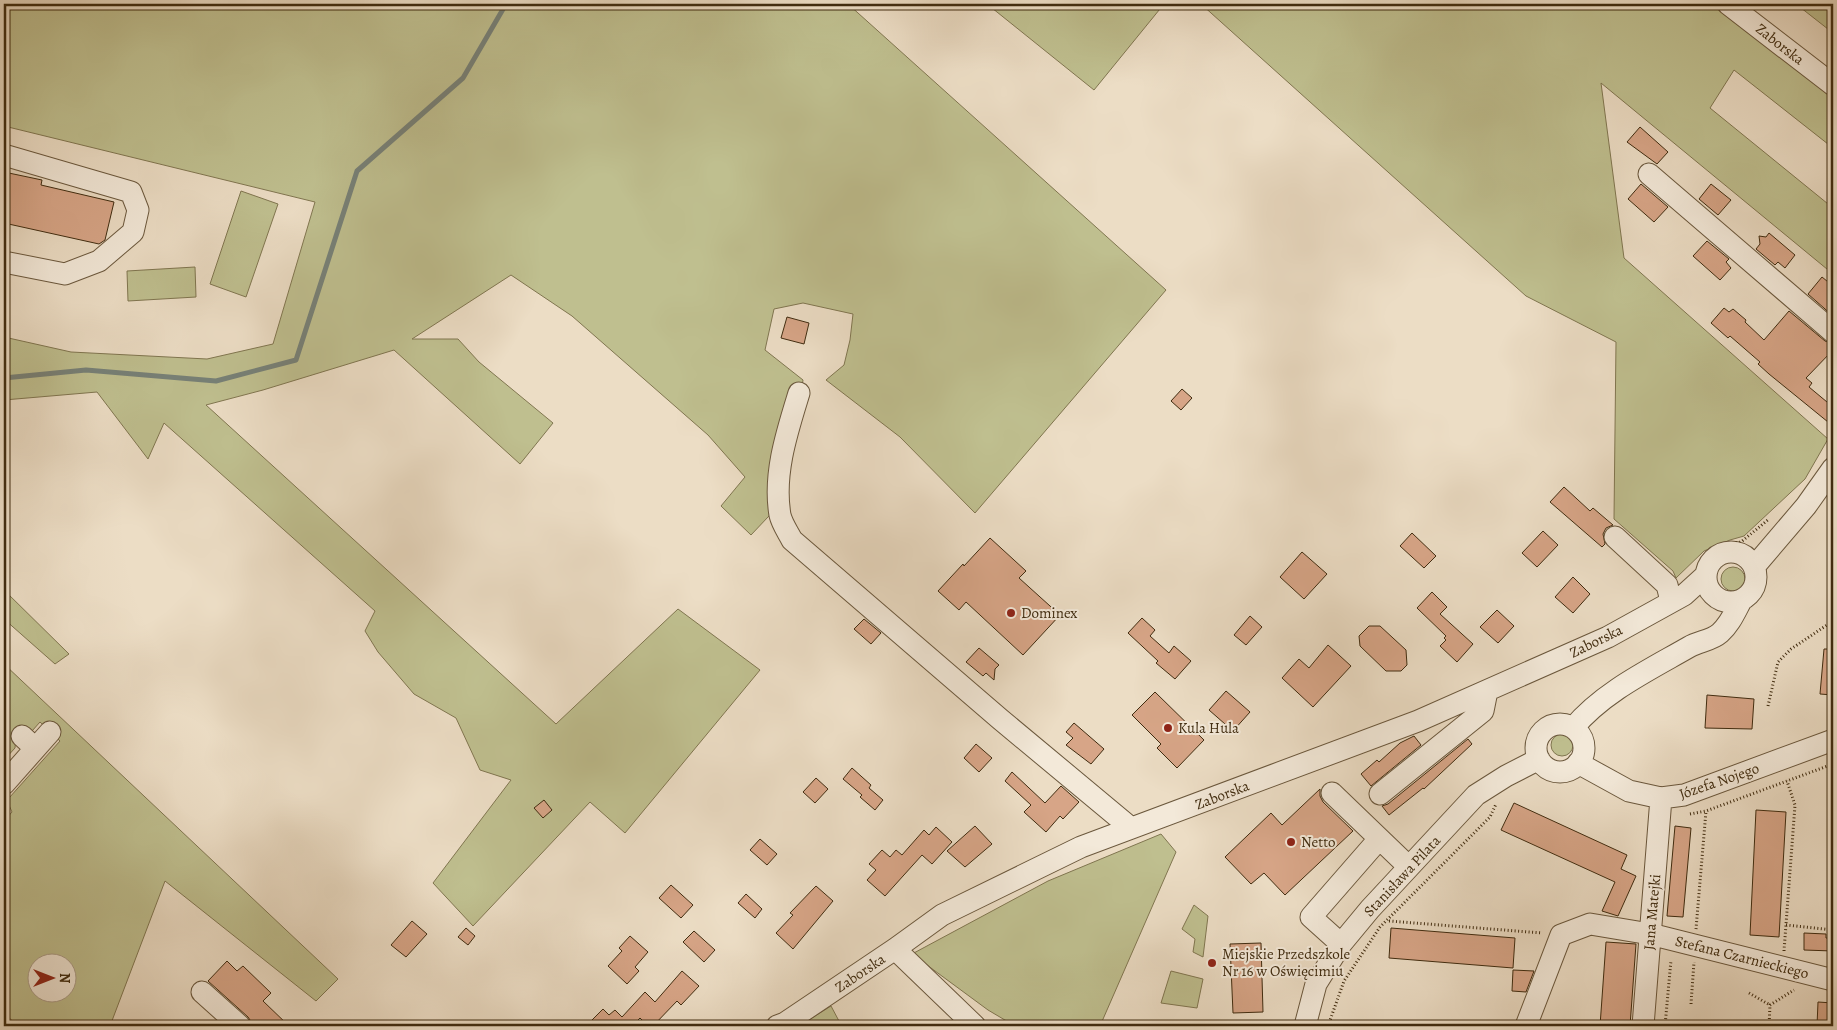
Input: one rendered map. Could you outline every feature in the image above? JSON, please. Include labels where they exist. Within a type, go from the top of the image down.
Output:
[{"type":"street","name":"Zaborska","points":[[1728,4],[1833,85]]},
{"type":"street","points":[[4,155],[131,192],[138,210],[133,232],[99,261],[65,274],[4,262]]},
{"type":"street","points":[[1650,174],[1833,332]]},
{"type":"street","points":[[799,393],[785,441],[778,479],[780,517],[792,540],[1131,828]]},
{"type":"street","points":[[1749,561],[1806,506],[1833,468]]},
{"type":"street","points":[[1615,538],[1667,585],[1678,598]]},
{"type":"street","points":[[1692,645],[1712,623],[1717,612],[1716,598],[1707,586],[1706,575],[1709,564],[1721,554],[1736,552],[1749,561],[1756,575],[1753,590],[1741,601],[1734,603],[1716,598]]},
{"type":"street","name":"Zaborska","points":[[777,1026],[786,1023],[895,950],[942,914],[1081,847],[1418,721],[1608,637],[1678,598],[1706,575]]},
{"type":"street","name":"Zaborska","points":[[1678,598],[1716,598]]},
{"type":"street","points":[[1573,728],[1585,714],[1612,693],[1692,645],[1712,639],[1720,633],[1733,616],[1741,601]]},
{"type":"street","points":[[1380,794],[1483,711],[1487,690]]},
{"type":"street","points":[[1558,724],[1566,724],[1573,728],[1582,740],[1582,756],[1577,772],[1572,768],[1558,772],[1543,766],[1540,767],[1536,744],[1543,730],[1558,724]]},
{"type":"street","points":[[4,784],[29,742],[50,732]]},
{"type":"street","name":"Józefa Nojego","points":[[1577,772],[1629,791],[1662,798],[1684,795],[1833,740]]},
{"type":"street","name":"Stanisława Pilata","points":[[1305,1026],[1316,984],[1341,944],[1370,909],[1476,795],[1506,776],[1540,767]]},
{"type":"street","points":[[1332,793],[1409,867]]},
{"type":"street","name":"Jana Matejki","points":[[1643,1026],[1662,798]]},
{"type":"street","points":[[1341,944],[1311,917],[1379,839]]},
{"type":"street","name":"Stefana Czarnieckiego","points":[[1561,935],[1590,924],[1650,934],[1833,980]]},
{"type":"street","points":[[1526,1026],[1561,935]]},
{"type":"street","points":[[895,950],[975,1026]]},
{"type":"street","points":[[202,992],[240,1026]]},
{"type":"path","points":[[1768,706],[1778,662],[1791,649],[1833,621]]},
{"type":"path","points":[[1688,814],[1706,811],[1833,764]]},
{"type":"path","points":[[1540,767],[1554,779],[1577,772]]},
{"type":"path","points":[[1782,967],[1795,806],[1787,781]]},
{"type":"path","points":[[1328,1026],[1344,980],[1380,927],[1490,817],[1496,804],[1502,799]]},
{"type":"path","points":[[1691,1004],[1706,811]]},
{"type":"path","points":[[1388,921],[1561,935]]},
{"type":"path","points":[[1786,925],[1833,930]]},
{"type":"path","points":[[1665,1026],[1671,960]]},
{"type":"path","points":[[1770,1005],[1794,990]]},
{"type":"path","points":[[1749,993],[1770,1005]]},
{"type":"path","points":[[1769,1026],[1770,1005]]},
{"type":"green space","points":[[4,4],[848,4],[1166,290],[975,513],[900,437],[826,380],[844,365],[850,340],[853,314],[803,303],[774,309],[765,350],[803,380],[785,499],[751,535],[721,506],[745,477],[708,435],[572,316],[511,275],[412,339],[458,339],[479,362],[553,423],[520,464],[394,350],[263,390],[206,405],[556,724],[678,609],[760,670],[625,833],[590,802],[473,926],[433,883],[511,780],[480,770],[456,718],[414,694],[378,652],[365,631],[375,611],[164,423],[148,459],[97,392],[4,400],[4,337],[71,352],[207,359],[273,344],[315,202],[4,126]]},
{"type":"green space","points":[[987,4],[1164,4],[1094,90]]},
{"type":"green space","points":[[1201,4],[1719,4],[1833,92],[1833,148],[1734,70],[1710,108],[1833,208],[1833,274],[1601,83],[1624,258],[1828,439],[1805,479],[1744,536],[1704,551],[1676,578],[1673,571],[1614,519],[1616,342],[1526,296]]},
{"type":"green space","points":[[1796,4],[1833,4],[1833,33]]},
{"type":"green space","points":[[241,191],[278,204],[246,297],[210,284]]},
{"type":"green space","points":[[195,267],[196,297],[128,301],[127,271]]},
{"type":"green space","points":[[1733,567],[1741,571],[1745,579],[1741,587],[1733,591],[1725,587],[1721,579],[1725,571]]},
{"type":"green space","points":[[4,590],[69,654],[55,664],[4,619]]},
{"type":"green space","points":[[4,664],[338,979],[316,1001],[165,881],[110,1026],[18,1026],[4,1013],[4,821],[12,812],[8,803],[9,798],[60,741],[40,722],[32,731],[16,737],[15,748],[4,760]]},
{"type":"green space","points":[[1558,734],[1566,734],[1573,741],[1573,749],[1566,756],[1558,756],[1551,749],[1551,741]]},
{"type":"green space","points":[[1161,834],[1176,852],[1100,1026],[1015,1026],[988,1010],[912,954],[1048,881]]},
{"type":"green space","points":[[1194,905],[1208,916],[1203,957],[1193,952],[1195,939],[1182,929]]},
{"type":"green space","points":[[1171,971],[1203,979],[1197,1008],[1161,1003]]},
{"type":"green space","points":[[831,1006],[839,1021],[836,1026],[799,1026]]},
{"type":"building","points":[[1640,127],[1668,152],[1657,164],[1627,142]]},
{"type":"building","points":[[4,172],[42,180],[41,185],[114,202],[105,240],[99,244],[4,223]]},
{"type":"building","points":[[1641,184],[1668,207],[1654,222],[1628,199]]},
{"type":"building","points":[[1711,184],[1731,200],[1718,215],[1699,199]]},
{"type":"building","points":[[1769,233],[1795,255],[1785,268],[1778,262],[1775,265],[1756,249],[1760,244],[1759,236],[1766,237]]},
{"type":"building","points":[[1707,241],[1729,259],[1726,262],[1731,268],[1720,280],[1693,256]]},
{"type":"building","points":[[1822,277],[1833,286],[1833,316],[1808,294]]},
{"type":"building","points":[[1724,308],[1729,312],[1733,309],[1764,340],[1789,311],[1825,341],[1833,344],[1832,351],[1806,378],[1812,383],[1809,387],[1833,407],[1833,416],[1828,422],[1769,374],[1758,364],[1760,362],[1730,336],[1728,338],[1711,323]]},
{"type":"building","points":[[787,317],[809,323],[804,344],[781,338]]},
{"type":"building","points":[[1182,389],[1192,398],[1181,410],[1171,401]]},
{"type":"building","points":[[1564,487],[1590,511],[1593,508],[1613,525],[1606,528],[1603,534],[1605,544],[1602,547],[1550,502]]},
{"type":"building","points":[[1543,531],[1558,545],[1537,567],[1522,553]]},
{"type":"building","points":[[1412,533],[1436,556],[1424,568],[1400,546]]},
{"type":"building","points":[[990,538],[1026,571],[1019,578],[1060,615],[1023,655],[966,602],[959,610],[938,591]]},
{"type":"building","points":[[1302,552],[1327,574],[1304,599],[1280,577]]},
{"type":"building","points":[[1573,577],[1590,594],[1573,613],[1555,597]]},
{"type":"building","points":[[1432,592],[1447,607],[1440,614],[1473,644],[1457,662],[1440,646],[1446,640],[1444,638],[1446,636],[1417,608]]},
{"type":"building","points":[[1497,610],[1514,626],[1498,643],[1480,627]]},
{"type":"building","points":[[1250,616],[1262,627],[1246,645],[1234,635]]},
{"type":"building","points":[[1142,618],[1155,630],[1150,636],[1169,653],[1174,646],[1191,661],[1175,679],[1156,663],[1158,661],[1128,633]]},
{"type":"building","points":[[864,619],[881,633],[871,644],[854,629]]},
{"type":"building","points":[[1369,626],[1380,626],[1406,650],[1407,665],[1401,671],[1386,671],[1360,646],[1359,636]]},
{"type":"building","points":[[1328,645],[1351,666],[1313,707],[1282,678],[1299,659],[1309,668]]},
{"type":"building","points":[[979,648],[999,665],[995,669],[994,680],[986,673],[983,676],[966,662]]},
{"type":"building","points":[[1824,649],[1833,649],[1833,695],[1820,694]]},
{"type":"building","points":[[1226,691],[1250,712],[1233,731],[1209,710]]},
{"type":"building","name":"Kula Hula","points":[[1155,692],[1204,740],[1177,768],[1157,748],[1161,744],[1132,715]]},
{"type":"building","points":[[1707,695],[1754,699],[1752,729],[1705,728]]},
{"type":"building","points":[[1074,723],[1104,749],[1091,764],[1066,745],[1073,738],[1066,732]]},
{"type":"building","points":[[1414,736],[1421,745],[1371,786],[1361,774],[1377,760],[1379,762],[1400,743]]},
{"type":"building","points":[[1468,739],[1472,744],[1424,789],[1389,815],[1382,806],[1388,804]]},
{"type":"building","points":[[976,744],[992,758],[979,772],[964,758]]},
{"type":"building","points":[[852,768],[871,785],[869,788],[883,800],[875,810],[860,797],[862,795],[843,779]]},
{"type":"building","points":[[1012,772],[1045,803],[1061,786],[1079,802],[1063,819],[1060,816],[1046,832],[1024,812],[1031,805],[1005,781]]},
{"type":"building","points":[[816,778],[828,789],[815,803],[803,792]]},
{"type":"building","name":"Netto","points":[[1320,789],[1320,796],[1323,802],[1353,831],[1285,895],[1264,873],[1251,884],[1225,857],[1271,813],[1282,825]]},
{"type":"building","points":[[544,800],[552,810],[543,818],[534,808]]},
{"type":"building","points":[[1514,803],[1627,855],[1621,869],[1636,876],[1618,916],[1602,911],[1615,882],[1501,830]]},
{"type":"building","points":[[1756,810],[1786,812],[1779,937],[1750,935]]},
{"type":"building","points":[[975,826],[992,844],[965,867],[947,851]]},
{"type":"building","points":[[1675,826],[1691,828],[1683,917],[1667,916]]},
{"type":"building","points":[[936,827],[952,842],[932,864],[922,855],[885,896],[867,880],[876,870],[869,864],[882,850],[890,857],[896,850],[902,855],[924,830],[929,835]]},
{"type":"building","points":[[760,839],[777,854],[767,865],[750,850]]},
{"type":"building","points":[[671,885],[693,905],[681,918],[659,898]]},
{"type":"building","points":[[816,886],[833,901],[793,949],[776,933],[793,915],[790,913]]},
{"type":"building","points":[[746,894],[762,909],[755,918],[738,903]]},
{"type":"building","points":[[412,921],[427,934],[406,957],[391,945]]},
{"type":"building","points":[[466,928],[475,936],[468,945],[458,937]]},
{"type":"building","points":[[1391,928],[1515,938],[1513,968],[1389,958]]},
{"type":"building","points":[[694,931],[715,950],[704,962],[683,942]]},
{"type":"building","points":[[1804,933],[1826,934],[1826,938],[1833,938],[1833,951],[1804,950]]},
{"type":"building","points":[[630,936],[648,952],[635,967],[639,971],[627,984],[608,966],[622,951],[619,948]]},
{"type":"building","points":[[1606,942],[1636,944],[1630,1026],[1600,1026]]},
{"type":"building","name":"Miejskie Przedszkole Nr 16 w Oświęcimiu","points":[[1261,943],[1263,1012],[1233,1013],[1230,944]]},
{"type":"building","points":[[227,961],[237,971],[243,966],[271,993],[263,1001],[289,1026],[254,1026],[248,1017],[208,981]]},
{"type":"building","points":[[1513,970],[1534,971],[1526,992],[1512,991]]},
{"type":"building","points":[[682,971],[699,986],[681,1005],[677,1001],[653,1026],[648,1026],[640,1018],[632,1026],[586,1026],[603,1009],[609,1015],[615,1010],[622,1017],[645,992],[655,1002]]},
{"type":"building","points":[[1818,1002],[1833,1003],[1833,1026],[1817,1026]]},
{"type":"waterway","points":[[4,378],[86,370],[216,381],[296,360],[357,171],[463,78],[506,4]]},
{"type":"place","name":"Dominex","points":[[1011,613]]},
{"type":"place","name":"Kula Hula","points":[[1168,728]]},
{"type":"place","name":"Netto","points":[[1291,842]]},
{"type":"place","name":"Miejskie Przedszkole Nr 16 w Oświęcimiu","points":[[1212,963]]}]
